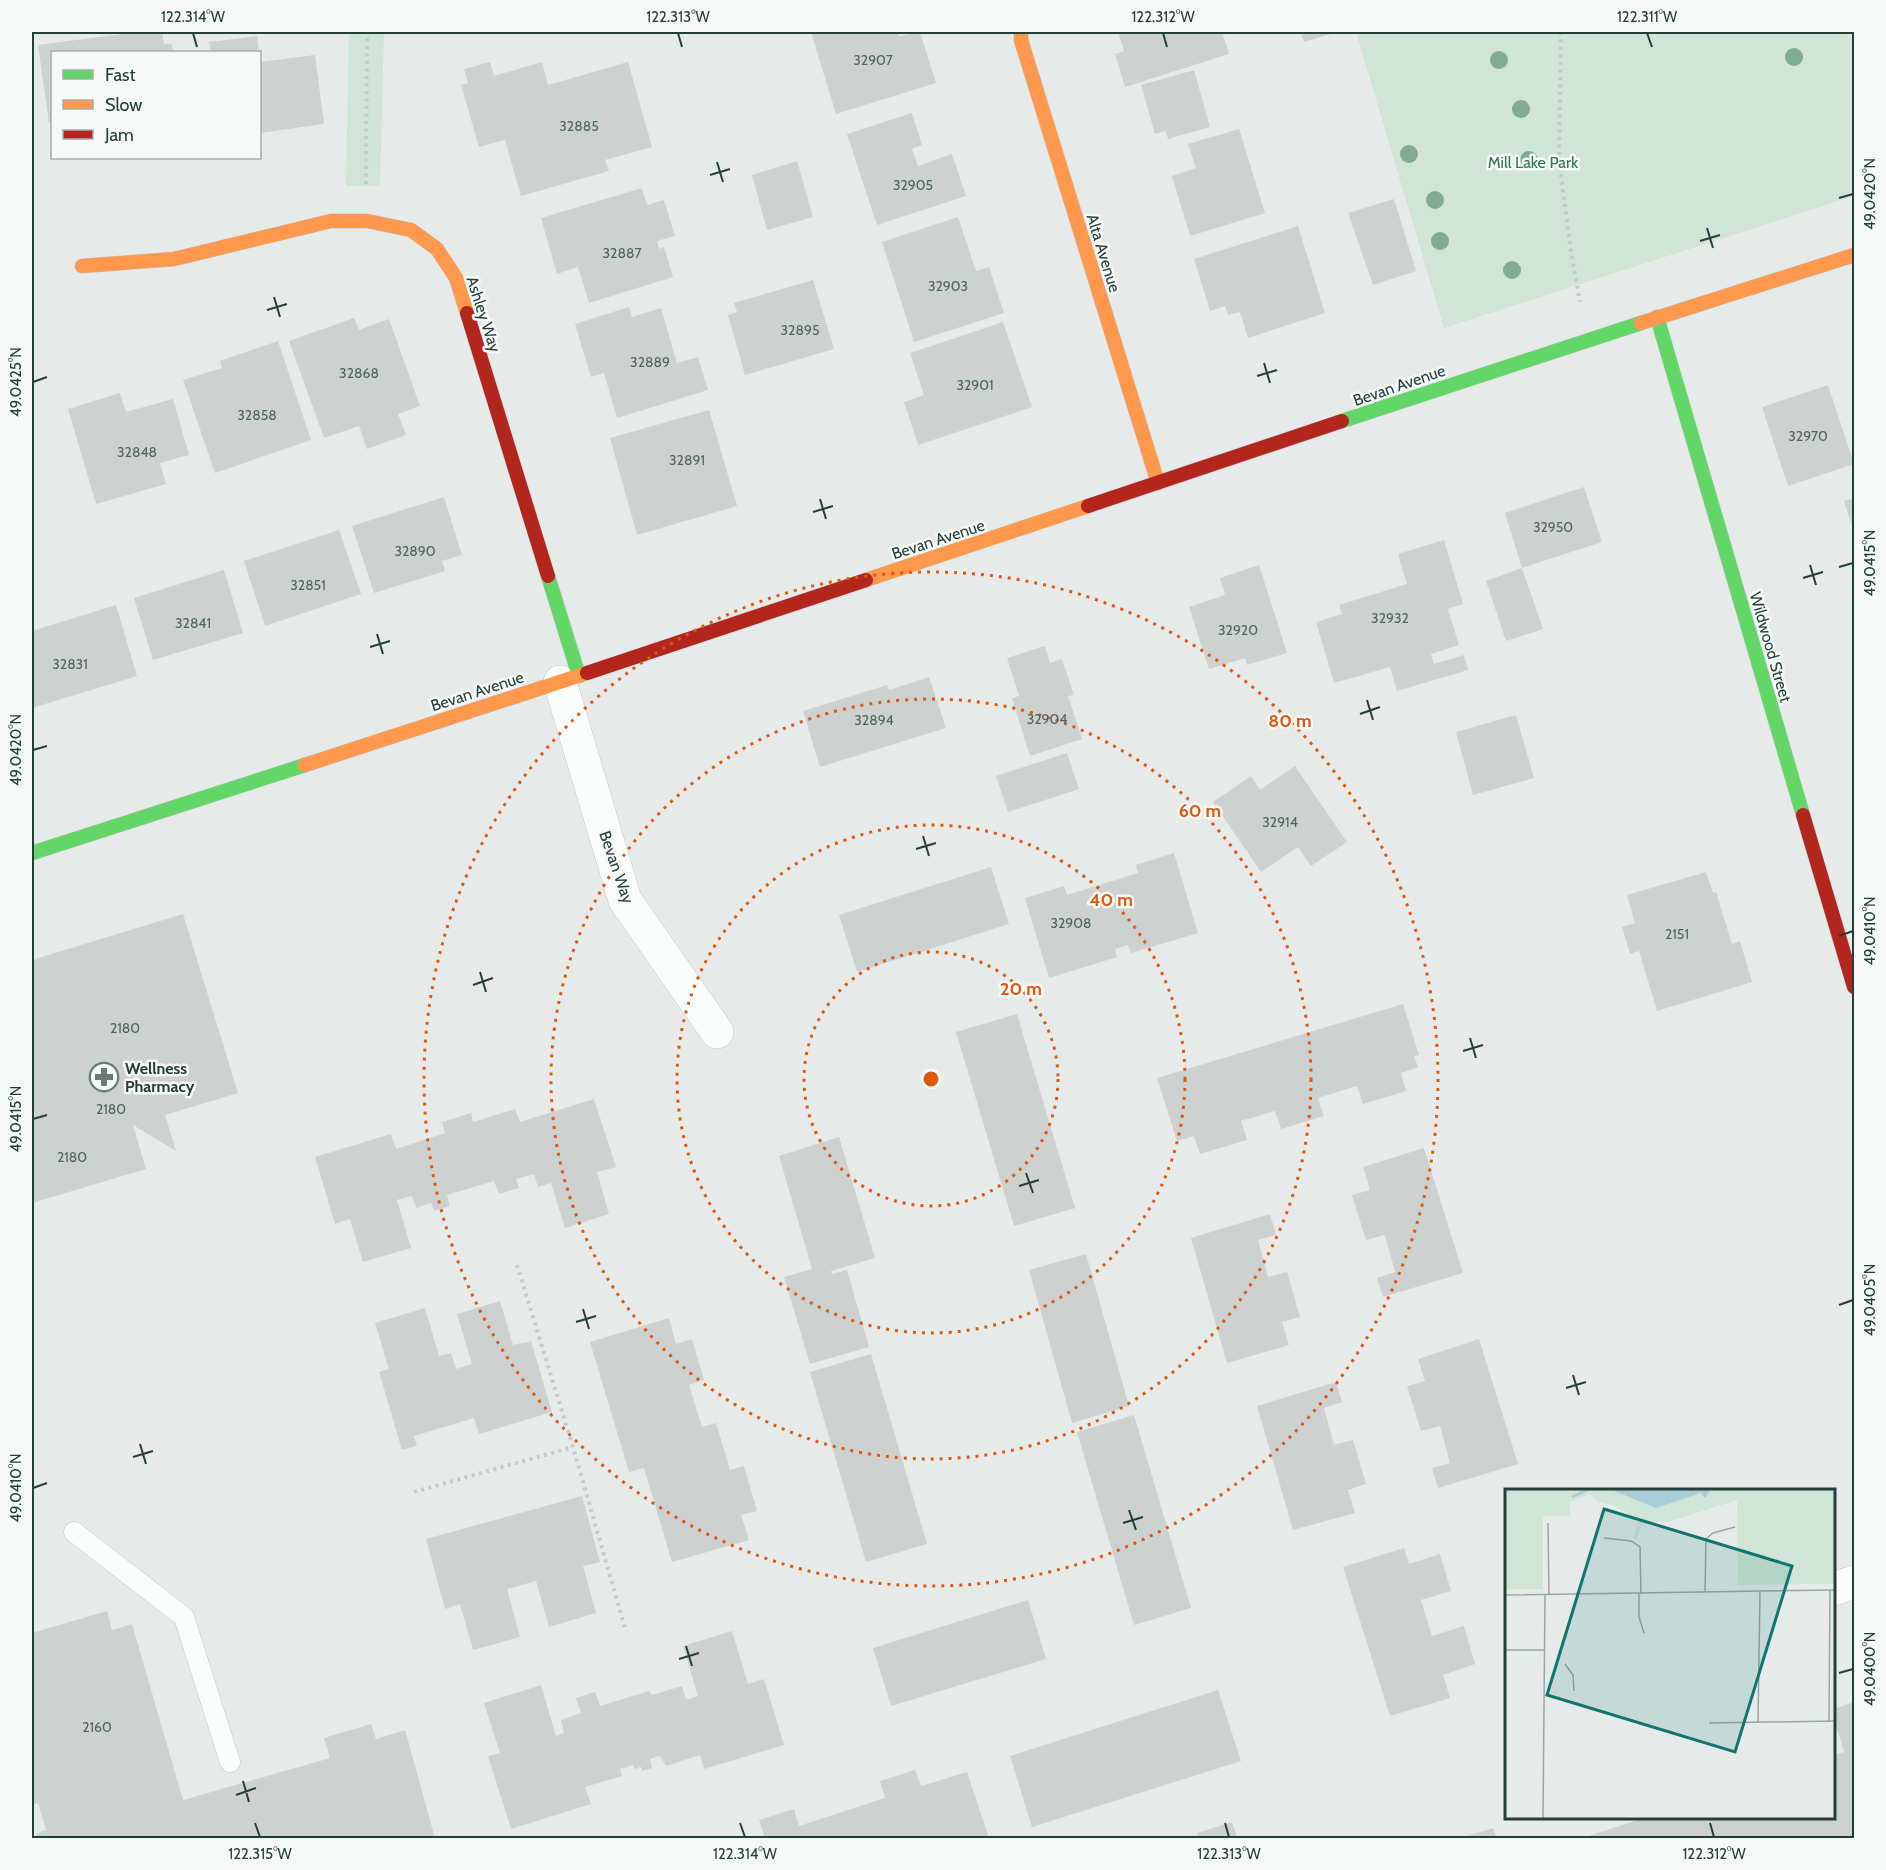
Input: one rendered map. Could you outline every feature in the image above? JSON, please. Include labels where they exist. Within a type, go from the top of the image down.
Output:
[{"type":"street","name":"Alta Avenue","points":[[1021,32],[1021,40],[1158,483]]},
{"type":"street","name":"Ashley Way","points":[[82,266],[174,259],[331,221],[367,221],[411,230],[437,249],[456,278],[569,679]]},
{"type":"street","name":"Bevan Avenue","points":[[32,853],[569,679],[1657,317],[1854,255]]},
{"type":"street","name":"Wildwood Street","points":[[1657,317],[1854,987]]},
{"type":"street","name":"Bevan Way","points":[[569,679],[625,900],[717,1032]]},
{"type":"street","points":[[1835,1588],[1854,1582]]},
{"type":"lane","points":[[74,1532],[184,1617],[230,1762]]},
{"type":"path","points":[[367,32],[367,221]]},
{"type":"path","points":[[1561,32],[1559,161],[1571,252],[1587,340]]},
{"type":"path","points":[[517,1265],[573,1447],[625,1629]]},
{"type":"path","points":[[414,1492],[573,1447]]},
{"type":"green space","points":[[349,32],[384,32],[380,186],[346,186]]},
{"type":"green space","name":"Mill Lake Park","points":[[1356,32],[1854,32],[1854,196],[1444,328]]},
{"type":"building","points":[[138,32],[162,32],[164,44],[172,44],[173,51],[51,51],[51,123],[49,123],[38,45]]},
{"type":"building","points":[[811,32],[898,32],[899,36],[920,32],[936,83],[836,114]]},
{"type":"building","points":[[1118,32],[1222,32],[1229,54],[1125,87],[1115,54],[1124,51]]},
{"type":"building","points":[[1301,32],[1338,32],[1304,42]]},
{"type":"building","points":[[257,36],[259,51],[211,51],[209,42]]},
{"type":"building","points":[[315,55],[324,124],[261,133],[261,62]]},
{"type":"building","points":[[490,62],[494,76],[542,62],[548,85],[628,62],[652,147],[605,160],[609,171],[521,196],[505,140],[479,147],[461,85],[468,83],[464,69]]},
{"type":"building","points":[[1194,70],[1210,127],[1168,139],[1166,131],[1155,134],[1141,85]]},
{"type":"building","points":[[912,113],[922,145],[912,149],[918,166],[952,154],[966,196],[877,225],[847,134]]},
{"type":"building","points":[[1239,129],[1265,213],[1190,236],[1172,176],[1196,168],[1188,144]]},
{"type":"building","points":[[797,161],[813,217],[767,230],[752,175]]},
{"type":"building","points":[[642,188],[647,205],[664,200],[675,236],[657,241],[659,249],[664,247],[673,277],[589,303],[578,267],[557,274],[541,218]]},
{"type":"building","points":[[1394,199],[1416,271],[1373,285],[1348,213]]},
{"type":"building","points":[[958,217],[976,271],[989,267],[1004,313],[914,342],[882,242]]},
{"type":"building","points":[[1298,226],[1325,313],[1248,338],[1240,312],[1228,315],[1225,306],[1210,311],[1194,259]]},
{"type":"building","points":[[813,280],[834,349],[745,375],[728,315],[737,312],[734,303]]},
{"type":"building","points":[[629,307],[632,317],[661,308],[677,363],[698,357],[708,390],[617,418],[604,373],[591,377],[575,324]]},
{"type":"building","points":[[354,318],[359,330],[389,319],[420,406],[398,414],[406,435],[367,449],[359,426],[324,438],[289,341]]},
{"type":"building","points":[[1003,322],[1032,407],[918,445],[904,402],[924,395],[910,353]]},
{"type":"building","points":[[278,341],[311,440],[215,473],[183,380],[222,368],[220,361]]},
{"type":"building","points":[[1828,385],[1854,464],[1788,486],[1762,407]]},
{"type":"building","points":[[120,393],[126,412],[173,399],[189,455],[160,463],[166,484],[96,504],[68,409]]},
{"type":"building","points":[[709,410],[737,506],[637,535],[610,438]]},
{"type":"building","points":[[1584,487],[1602,542],[1522,568],[1505,513]]},
{"type":"building","points":[[444,497],[462,555],[442,561],[445,571],[374,593],[352,526]]},
{"type":"building","points":[[1854,498],[1854,532],[1844,501]]},
{"type":"building","points":[[339,530],[361,594],[265,626],[244,561]]},
{"type":"building","points":[[1444,540],[1463,604],[1448,609],[1459,645],[1431,654],[1434,664],[1464,655],[1468,670],[1397,691],[1390,667],[1334,683],[1316,622],[1342,614],[1339,605],[1407,584],[1398,554]]},
{"type":"building","points":[[1259,565],[1287,653],[1247,665],[1245,658],[1209,669],[1189,607],[1225,595],[1220,578]]},
{"type":"building","points":[[1522,568],[1543,629],[1506,641],[1486,581]]},
{"type":"building","points":[[224,570],[243,633],[153,660],[134,598]]},
{"type":"building","points":[[116,605],[137,676],[32,708],[32,631]]},
{"type":"building","points":[[1045,646],[1050,663],[1062,659],[1074,695],[1068,696],[1082,739],[1030,756],[1012,698],[1019,696],[1007,658]]},
{"type":"building","points":[[929,677],[946,728],[820,767],[803,711],[887,685],[889,690]]},
{"type":"building","points":[[1516,715],[1534,778],[1473,795],[1456,732]]},
{"type":"building","points":[[1067,753],[1079,789],[1008,812],[996,776]]},
{"type":"building","points":[[1295,766],[1347,842],[1311,866],[1298,847],[1261,872],[1213,802],[1251,776],[1260,790]]},
{"type":"building","points":[[1174,853],[1198,933],[1131,953],[1128,945],[1115,949],[1117,957],[1049,978],[1025,898],[1064,886],[1067,895],[1138,873],[1136,865]]},
{"type":"building","points":[[991,867],[1009,924],[857,972],[839,915]]},
{"type":"building","points":[[1706,872],[1713,893],[1716,892],[1732,944],[1740,941],[1752,982],[1657,1011],[1639,951],[1630,954],[1622,927],[1635,923],[1627,895]]},
{"type":"building","points":[[183,914],[238,1093],[165,1115],[176,1151],[133,1125],[146,1169],[32,1203],[32,960]]},
{"type":"building","points":[[1403,1004],[1419,1055],[1414,1056],[1418,1067],[1401,1073],[1406,1091],[1363,1104],[1357,1086],[1318,1098],[1324,1116],[1281,1129],[1275,1111],[1241,1121],[1247,1140],[1200,1154],[1194,1136],[1177,1141],[1157,1078]]},
{"type":"building","points":[[1017,1014],[1075,1208],[1014,1226],[956,1032]]},
{"type":"building","points":[[594,1099],[616,1167],[597,1172],[609,1214],[565,1228],[551,1183],[538,1187],[534,1174],[516,1179],[519,1188],[499,1194],[494,1181],[447,1195],[450,1206],[434,1211],[431,1203],[416,1208],[412,1196],[397,1200],[411,1248],[363,1262],[350,1219],[335,1224],[315,1157],[391,1134],[396,1149],[445,1133],[442,1122],[471,1113],[473,1122],[515,1109],[520,1122]]},
{"type":"building","points":[[839,1137],[875,1258],[831,1271],[832,1274],[847,1270],[869,1347],[810,1364],[784,1277],[812,1269],[779,1156]]},
{"type":"building","points":[[1424,1148],[1463,1273],[1383,1297],[1377,1278],[1395,1272],[1385,1235],[1366,1240],[1352,1195],[1370,1190],[1363,1167]]},
{"type":"building","points":[[1270,1214],[1276,1235],[1258,1240],[1268,1277],[1287,1272],[1300,1317],[1282,1322],[1289,1345],[1227,1363],[1191,1238]]},
{"type":"building","points":[[1086,1254],[1129,1406],[1072,1423],[1029,1270]]},
{"type":"building","points":[[500,1301],[513,1345],[531,1341],[552,1412],[479,1434],[474,1418],[414,1436],[417,1446],[402,1450],[379,1372],[389,1369],[375,1323],[425,1308],[439,1356],[451,1353],[456,1369],[472,1364],[457,1314]]},
{"type":"building","points":[[669,1318],[676,1344],[692,1339],[704,1380],[689,1385],[702,1427],[716,1423],[730,1470],[744,1466],[757,1511],[741,1515],[749,1540],[672,1562],[644,1468],[629,1472],[590,1342]]},
{"type":"building","points":[[1479,1339],[1518,1464],[1438,1488],[1432,1468],[1450,1463],[1440,1426],[1421,1431],[1407,1386],[1425,1381],[1418,1359]]},
{"type":"building","points":[[871,1354],[927,1544],[866,1562],[810,1372]]},
{"type":"building","points":[[1336,1382],[1342,1402],[1324,1408],[1334,1445],[1353,1440],[1366,1484],[1348,1490],[1355,1513],[1293,1530],[1257,1406]]},
{"type":"building","points":[[1134,1415],[1191,1608],[1134,1625],[1077,1432]]},
{"type":"building","points":[[582,1496],[600,1562],[583,1566],[596,1613],[549,1627],[536,1581],[507,1589],[520,1637],[473,1650],[460,1604],[445,1609],[426,1539]]},
{"type":"building","points":[[1404,1548],[1409,1564],[1440,1554],[1451,1591],[1421,1600],[1432,1636],[1464,1626],[1475,1664],[1443,1675],[1450,1698],[1390,1716],[1343,1567]]},
{"type":"building","points":[[1028,1600],[1046,1659],[891,1706],[873,1648]]},
{"type":"building","points":[[107,1611],[112,1630],[132,1624],[183,1800],[330,1758],[324,1738],[371,1724],[376,1739],[405,1730],[435,1838],[37,1838],[36,1834],[46,1830],[38,1803],[32,1805],[32,1633]]},
{"type":"building","points":[[732,1631],[748,1684],[764,1679],[784,1745],[704,1769],[700,1755],[666,1766],[660,1756],[650,1759],[652,1768],[642,1771],[641,1767],[634,1769],[633,1765],[620,1769],[622,1776],[585,1787],[591,1804],[511,1829],[488,1756],[500,1753],[484,1703],[541,1685],[556,1736],[564,1733],[561,1720],[581,1713],[576,1698],[595,1692],[600,1706],[649,1691],[652,1695],[682,1686],[686,1700],[698,1696],[683,1646]]},
{"type":"building","points":[[1218,1690],[1241,1761],[1032,1827],[1010,1756]]},
{"type":"building","points":[[1854,1702],[1854,1838],[1582,1838],[1641,1819],[1835,1819],[1835,1755],[1844,1752],[1835,1721],[1835,1709]]},
{"type":"building","points":[[915,1770],[921,1786],[967,1772],[989,1838],[765,1838],[759,1820],[794,1809],[799,1826],[885,1798],[880,1781]]},
{"type":"building","points":[[1232,1822],[1237,1838],[1198,1838],[1197,1833]]},
{"type":"building","points":[[1493,1828],[1497,1838],[1461,1838]]},
{"type":"traffic: fast","points":[[1657,317],[1803,815]]},
{"type":"traffic: fast","points":[[1342,421],[1641,323]]},
{"type":"traffic: fast","points":[[548,576],[579,676]]},
{"type":"traffic: fast","points":[[32,853],[305,765]]},
{"type":"traffic: slow","points":[[1021,32],[1021,40],[1158,483]]},
{"type":"traffic: slow","points":[[82,266],[174,259],[331,221],[367,221],[411,230],[437,249],[456,278],[467,313]]},
{"type":"traffic: slow","points":[[1641,323],[1854,255]]},
{"type":"traffic: slow","points":[[866,580],[1088,506]]},
{"type":"traffic: slow","points":[[305,765],[587,673]]},
{"type":"traffic: jam","points":[[467,313],[548,576]]},
{"type":"traffic: jam","points":[[1088,506],[1342,421]]},
{"type":"traffic: jam","points":[[587,673],[866,580]]},
{"type":"traffic: jam","points":[[1803,815],[1854,987]]},
{"type":"place","name":"Wellness Pharmacy","points":[[104,1077]]}]
